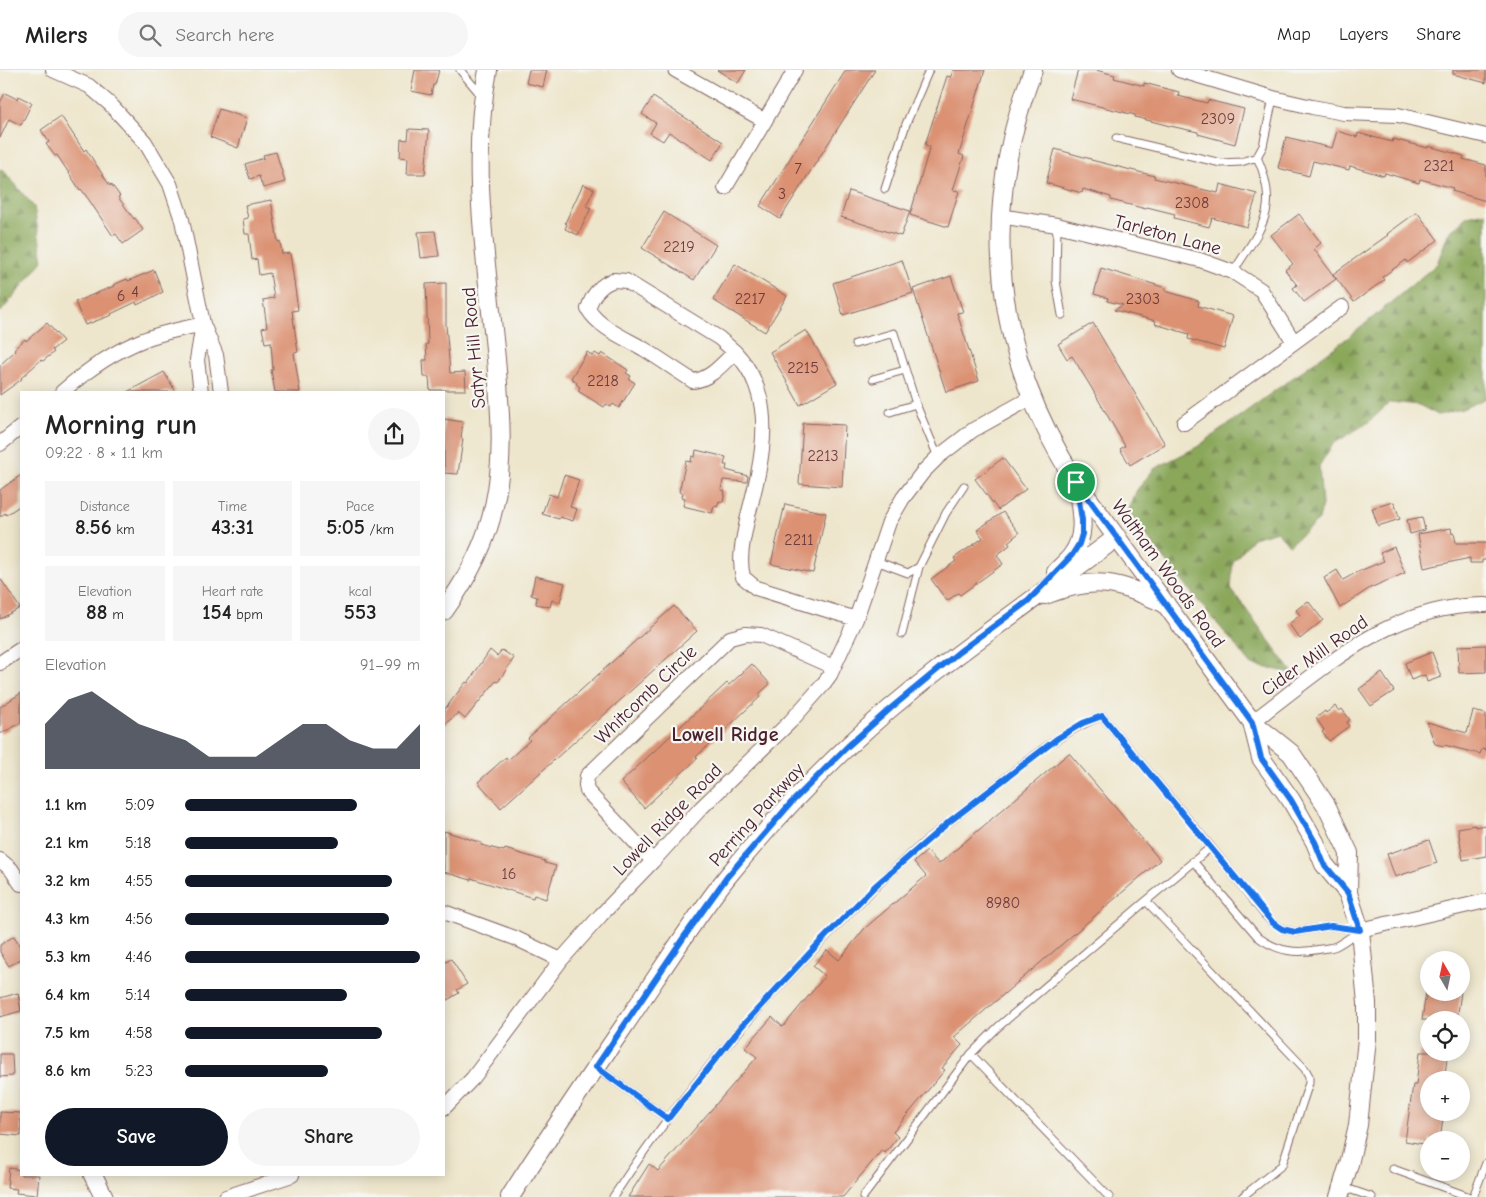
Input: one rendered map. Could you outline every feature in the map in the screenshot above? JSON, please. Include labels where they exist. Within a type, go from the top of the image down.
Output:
[{"type":"street","points":[[53,70],[89,86],[111,105],[145,142],[170,184],[182,220],[203,324],[216,354],[221,391]]},
{"type":"street","name":"Satyr Hill Road","points":[[445,609],[468,574],[480,551],[494,506],[500,459],[500,414],[497,372],[480,184],[479,147],[483,98],[488,70]]},
{"type":"street","points":[[676,70],[764,121]]},
{"type":"street","points":[[725,188],[795,70]]},
{"type":"street","name":"Waltham Woods Road","points":[[1033,70],[1010,150],[1000,216],[1003,294],[1017,355],[1031,398],[1059,454],[1076,482],[1252,722],[1291,753],[1326,805],[1349,853],[1348,893],[1360,930],[1367,1003],[1366,1048],[1358,1125],[1341,1192]]},
{"type":"street","points":[[1179,70],[1273,98],[1312,107],[1344,112],[1398,115],[1486,136]]},
{"type":"street","name":"Tarleton Lane","points":[[1000,216],[1057,225],[1200,260],[1233,272],[1262,290],[1294,342]]},
{"type":"street","points":[[735,352],[711,375],[701,380],[692,381],[609,329],[592,315],[588,309],[590,301],[604,283],[614,280],[626,280],[719,338],[735,352],[751,372],[761,404],[764,424],[759,473],[744,533],[740,561],[743,577],[756,588],[856,619]]},
{"type":"street","points":[[1184,422],[1342,308]]},
{"type":"street","points":[[63,391],[87,371],[108,357],[143,340],[203,324]]},
{"type":"street","points":[[202,391],[196,360],[203,324]]},
{"type":"street","name":"Lowell Ridge Road","points":[[445,1107],[473,1078],[561,960],[601,914],[701,808],[790,722],[822,686],[834,667],[856,619],[890,522],[903,498],[923,472],[938,457],[973,430],[1031,398]]},
{"type":"street","points":[[0,444],[20,428]]},
{"type":"street","points":[[1028,601],[1072,555],[1079,544],[1082,534],[1082,520],[1076,482]]},
{"type":"street","name":"Perring Parkway","points":[[510,1197],[684,937],[727,877],[791,803],[848,746],[959,652],[1117,536]]},
{"type":"street","points":[[1028,601],[1060,590],[1102,582],[1115,584],[1166,604]]},
{"type":"street","name":"Cider Mill Road","points":[[1252,722],[1345,652],[1372,635],[1398,622],[1431,611],[1464,605],[1486,605]]},
{"type":"street","name":"Whitcomb Circle","points":[[653,861],[587,791],[587,776],[730,638],[745,634],[761,635],[834,667]]},
{"type":"street","points":[[0,663],[20,650]]},
{"type":"street","name":"Waltham Woods Road","points":[[1252,722],[1261,758],[1291,800],[1315,842],[1324,864],[1348,893]]},
{"type":"street","points":[[0,860],[11,869],[20,882]]},
{"type":"street","points":[[1360,930],[1486,901]]},
{"type":"street","points":[[445,912],[515,938],[561,960]]},
{"type":"street","points":[[94,1176],[104,1197]]},
{"type":"street","points":[[226,1197],[257,1189],[290,1176]]},
{"type":"lane","points":[[460,70],[483,98]]},
{"type":"lane","points":[[886,189],[906,124],[929,70]]},
{"type":"lane","points":[[1116,138],[1221,163],[1241,162],[1257,157],[1263,146],[1273,98]]},
{"type":"lane","points":[[1233,272],[1263,224],[1268,207],[1268,190],[1265,174],[1257,157]]},
{"type":"lane","points":[[1057,225],[1056,281],[1062,315]]},
{"type":"lane","points":[[855,344],[894,333],[916,404],[938,457]]},
{"type":"lane","points":[[873,379],[905,370]]},
{"type":"lane","points":[[890,412],[916,404]]},
{"type":"lane","points":[[902,634],[919,567],[946,513],[964,486]]},
{"type":"lane","points":[[876,561],[908,573],[919,567]]},
{"type":"lane","points":[[613,1197],[668,1119],[742,1026],[875,886],[950,821],[1058,738],[1083,723],[1102,716],[1273,923],[1282,929],[1295,932],[1331,926],[1360,930]]},
{"type":"lane","points":[[863,1197],[971,1054],[998,1027],[1210,847]]},
{"type":"lane","points":[[1193,861],[1258,937],[1269,945],[1284,951],[1317,950],[1335,946],[1360,930]]},
{"type":"lane","points":[[1146,901],[1305,1069],[1309,1076],[1309,1083],[1282,1165],[1242,1197]]},
{"type":"lane","points":[[971,1054],[1109,1197]]},
{"type":"lane","points":[[596,1067],[668,1119]]},
{"type":"lane","points":[[1393,1169],[1471,1197],[1486,1163]]},
{"type":"lane","points":[[1341,1192],[1372,1197]]},
{"type":"green space","points":[[0,169],[3,170],[34,207],[43,261],[0,313]]},
{"type":"green space","points":[[1486,212],[1486,398],[1462,409],[1438,415],[1419,405],[1390,402],[1369,422],[1333,444],[1319,466],[1322,505],[1319,520],[1289,545],[1277,531],[1253,538],[1233,562],[1231,589],[1293,673],[1252,665],[1132,518],[1129,507],[1137,490],[1154,469],[1197,447],[1353,334],[1437,264],[1448,234],[1467,216]]},
{"type":"building","points":[[415,70],[439,70],[431,95],[411,91]]},
{"type":"building","points":[[529,70],[547,70],[543,87],[526,83]]},
{"type":"building","points":[[717,70],[746,70],[738,83]]},
{"type":"building","points":[[846,70],[875,70],[780,219],[760,206]]},
{"type":"building","points":[[953,70],[985,70],[959,154],[964,156],[953,190],[959,191],[948,227],[910,215],[930,146],[925,145],[947,76],[951,77]]},
{"type":"building","points":[[1078,70],[1096,70],[1115,75],[1114,78],[1144,86],[1144,83],[1179,92],[1178,96],[1207,103],[1208,100],[1244,109],[1235,144],[1198,134],[1198,132],[1070,99]]},
{"type":"building","points":[[1453,70],[1486,70],[1486,83],[1453,74]]},
{"type":"building","points":[[5,93],[17,99],[18,96],[32,103],[21,125],[9,119],[0,138],[0,103]]},
{"type":"building","points":[[653,97],[723,142],[712,160],[669,132],[663,141],[650,133],[656,123],[642,114]]},
{"type":"building","points":[[219,109],[247,118],[238,148],[210,137]]},
{"type":"building","points":[[61,116],[84,151],[86,149],[110,186],[111,184],[120,196],[118,197],[143,230],[123,244],[116,234],[113,236],[57,155],[55,156],[46,144],[49,142],[41,130]]},
{"type":"building","points":[[409,129],[429,130],[425,174],[407,174],[408,158],[400,157],[401,139],[408,140]]},
{"type":"building","points":[[1337,131],[1357,137],[1358,133],[1392,142],[1393,139],[1428,148],[1428,146],[1464,156],[1463,159],[1486,165],[1486,201],[1452,191],[1453,188],[1420,179],[1419,183],[1385,173],[1384,176],[1350,166],[1349,170],[1313,161],[1309,176],[1278,168],[1286,137],[1332,148]]},
{"type":"building","points":[[1055,149],[1155,176],[1154,178],[1218,193],[1220,184],[1257,194],[1247,227],[1212,218],[1209,227],[1174,218],[1175,214],[1111,200],[1111,197],[1083,189],[1082,193],[1046,183]]},
{"type":"building","points":[[276,152],[285,182],[263,188],[259,176],[250,179],[245,164],[264,158],[263,155]]},
{"type":"building","points":[[583,184],[594,189],[586,206],[591,208],[578,235],[565,229],[567,224],[565,223]]},
{"type":"building","points":[[849,191],[910,211],[901,236],[841,217]]},
{"type":"building","points":[[271,200],[278,242],[280,241],[282,254],[290,253],[298,310],[292,311],[298,352],[294,353],[300,391],[275,391],[271,370],[273,370],[271,342],[265,343],[262,328],[267,327],[263,300],[274,298],[270,273],[259,275],[257,259],[252,260],[249,234],[245,234],[243,219],[248,218],[245,205]]},
{"type":"building","points":[[664,212],[716,245],[694,280],[642,248]]},
{"type":"building","points":[[1417,212],[1438,240],[1407,263],[1406,260],[1382,277],[1384,280],[1354,302],[1333,274]]},
{"type":"building","points":[[1299,214],[1321,243],[1314,249],[1336,279],[1304,302],[1293,288],[1297,285],[1285,270],[1293,264],[1271,235]]},
{"type":"building","points":[[435,231],[439,256],[421,258],[418,232]]},
{"type":"building","points":[[902,260],[913,293],[843,315],[833,283]]},
{"type":"building","points":[[735,264],[787,296],[765,332],[713,300]]},
{"type":"building","points":[[1101,268],[1166,288],[1165,291],[1199,301],[1198,306],[1233,316],[1224,349],[1188,339],[1189,334],[1155,324],[1156,321],[1114,310],[1123,305],[1107,301],[1108,298],[1094,294]]},
{"type":"building","points":[[154,270],[163,292],[137,305],[136,302],[112,315],[85,325],[75,302],[127,279],[128,281]]},
{"type":"building","points":[[951,276],[963,312],[957,313],[979,381],[946,392],[913,289]]},
{"type":"building","points":[[446,283],[446,324],[450,373],[465,372],[466,390],[430,390],[429,377],[424,377],[423,360],[427,360],[426,344],[428,344],[426,284]]},
{"type":"building","points":[[47,323],[63,341],[52,350],[54,352],[43,361],[41,360],[22,379],[0,395],[0,365],[25,339],[26,341]]},
{"type":"building","points":[[1093,323],[1165,444],[1130,465],[1120,449],[1125,446],[1091,387],[1072,356],[1067,359],[1058,344]]},
{"type":"building","points":[[806,330],[837,383],[800,405],[770,352]]},
{"type":"building","points":[[587,352],[593,356],[595,353],[600,356],[602,353],[628,370],[626,373],[631,376],[629,379],[635,383],[619,408],[613,404],[611,407],[606,404],[604,407],[578,391],[580,387],[571,378]]},
{"type":"building","points":[[164,372],[175,391],[129,391]]},
{"type":"building","points":[[445,419],[463,422],[461,438],[463,439],[458,474],[445,473]]},
{"type":"building","points":[[803,423],[845,425],[842,487],[799,484]]},
{"type":"building","points":[[696,450],[726,457],[724,465],[727,465],[726,470],[748,476],[747,482],[723,480],[721,490],[725,491],[723,502],[719,501],[717,507],[714,506],[712,513],[683,506],[685,498],[682,497],[683,493],[679,492],[686,461],[691,462],[692,456],[695,457]]},
{"type":"building","points":[[1003,458],[1026,489],[998,510],[975,479]]},
{"type":"building","points":[[564,475],[579,480],[570,507],[577,509],[573,521],[542,514],[549,494],[557,497]]},
{"type":"building","points":[[20,476],[20,506],[0,517],[0,490]]},
{"type":"building","points":[[1394,502],[1400,519],[1378,526],[1372,508]]},
{"type":"building","points":[[785,504],[826,513],[813,573],[771,564]]},
{"type":"building","points":[[1003,512],[1019,533],[1008,542],[1010,545],[997,555],[1003,564],[960,595],[958,593],[947,601],[931,579],[956,561],[954,558],[983,538],[977,530]]},
{"type":"building","points":[[1422,517],[1425,530],[1410,534],[1407,520]]},
{"type":"building","points":[[1451,528],[1456,543],[1486,543],[1486,560],[1482,560],[1482,563],[1470,563],[1470,558],[1424,568],[1418,534]]},
{"type":"building","points":[[1394,547],[1405,573],[1370,588],[1340,608],[1324,578],[1337,570],[1343,580],[1384,561],[1380,553]]},
{"type":"building","points":[[535,576],[565,583],[560,602],[552,600],[550,607],[536,604],[537,597],[531,595]]},
{"type":"building","points":[[0,578],[20,608],[0,619]]},
{"type":"building","points":[[1308,601],[1323,620],[1300,639],[1289,624],[1300,615],[1296,610]]},
{"type":"building","points":[[674,606],[697,631],[501,808],[478,782],[506,757],[508,760],[530,740],[528,738]]},
{"type":"building","points":[[1486,645],[1486,672],[1459,673],[1458,646]]},
{"type":"building","points":[[490,650],[497,656],[502,650],[514,658],[498,682],[496,681],[465,719],[458,713],[445,724],[445,709],[466,682],[468,683]]},
{"type":"building","points":[[1432,652],[1441,677],[1427,682],[1425,675],[1411,680],[1405,663]]},
{"type":"building","points":[[752,664],[770,684],[759,694],[761,696],[644,808],[621,782],[727,683],[729,685]]},
{"type":"building","points":[[1382,673],[1394,691],[1371,706],[1359,689]]},
{"type":"building","points":[[20,694],[20,724],[0,734],[0,707]]},
{"type":"building","points":[[1335,706],[1339,711],[1342,709],[1350,720],[1347,722],[1349,726],[1329,741],[1322,732],[1324,730],[1316,718]]},
{"type":"building","points":[[1473,711],[1486,714],[1486,750],[1482,749],[1480,754],[1435,744],[1427,722],[1467,733]]},
{"type":"building","points":[[1069,753],[1160,860],[954,1037],[962,1045],[942,1068],[945,1070],[893,1132],[898,1137],[885,1153],[882,1150],[843,1197],[628,1197],[649,1164],[658,1171],[757,1057],[745,1048],[772,1017],[783,1027],[825,976],[813,966],[827,950],[839,960],[865,928],[926,876],[914,862],[927,851],[939,864]]},
{"type":"building","points":[[1475,825],[1475,827],[1486,825],[1486,856],[1463,860],[1458,828]]},
{"type":"building","points":[[445,831],[482,843],[481,845],[504,851],[505,849],[556,866],[546,899],[534,895],[533,898],[471,878],[471,880],[445,872]]},
{"type":"building","points":[[1429,840],[1437,863],[1395,877],[1387,854]]},
{"type":"building","points":[[14,936],[20,946],[20,960],[9,966],[0,952],[0,945]]},
{"type":"building","points":[[451,959],[467,984],[457,990],[459,993],[445,1001],[445,962]]},
{"type":"building","points":[[18,993],[20,1011],[0,1017],[0,998]]},
{"type":"building","points":[[1425,1001],[1460,1001],[1458,1011],[1423,1011]]},
{"type":"building","points":[[1420,1052],[1420,1061],[1447,1061],[1445,1071],[1420,1071],[1420,1121],[1443,1121],[1441,1131],[1420,1131],[1420,1144],[1405,1141],[1413,1085],[1416,1085]]},
{"type":"building","points":[[0,1054],[12,1054],[13,1076],[0,1077]]},
{"type":"building","points":[[0,1112],[20,1113],[20,1136],[0,1134]]},
{"type":"building","points":[[9,1168],[20,1170],[20,1176],[39,1176],[37,1195],[16,1193],[17,1189],[7,1188]]},
{"type":"district","name":"Lowell Ridge","points":[[725,734]]},
{"type":"route","points":[[1076,482],[1252,722],[1261,758],[1291,800],[1315,842],[1324,864],[1348,893],[1360,930],[1331,926],[1295,932],[1282,929],[1273,923],[1102,716],[1083,723],[1058,738],[950,821],[875,886],[742,1026],[668,1119],[596,1067],[727,877],[791,803],[848,746],[891,708],[959,652],[1028,601],[1072,555],[1079,544],[1082,534],[1082,520],[1076,482]]}]
